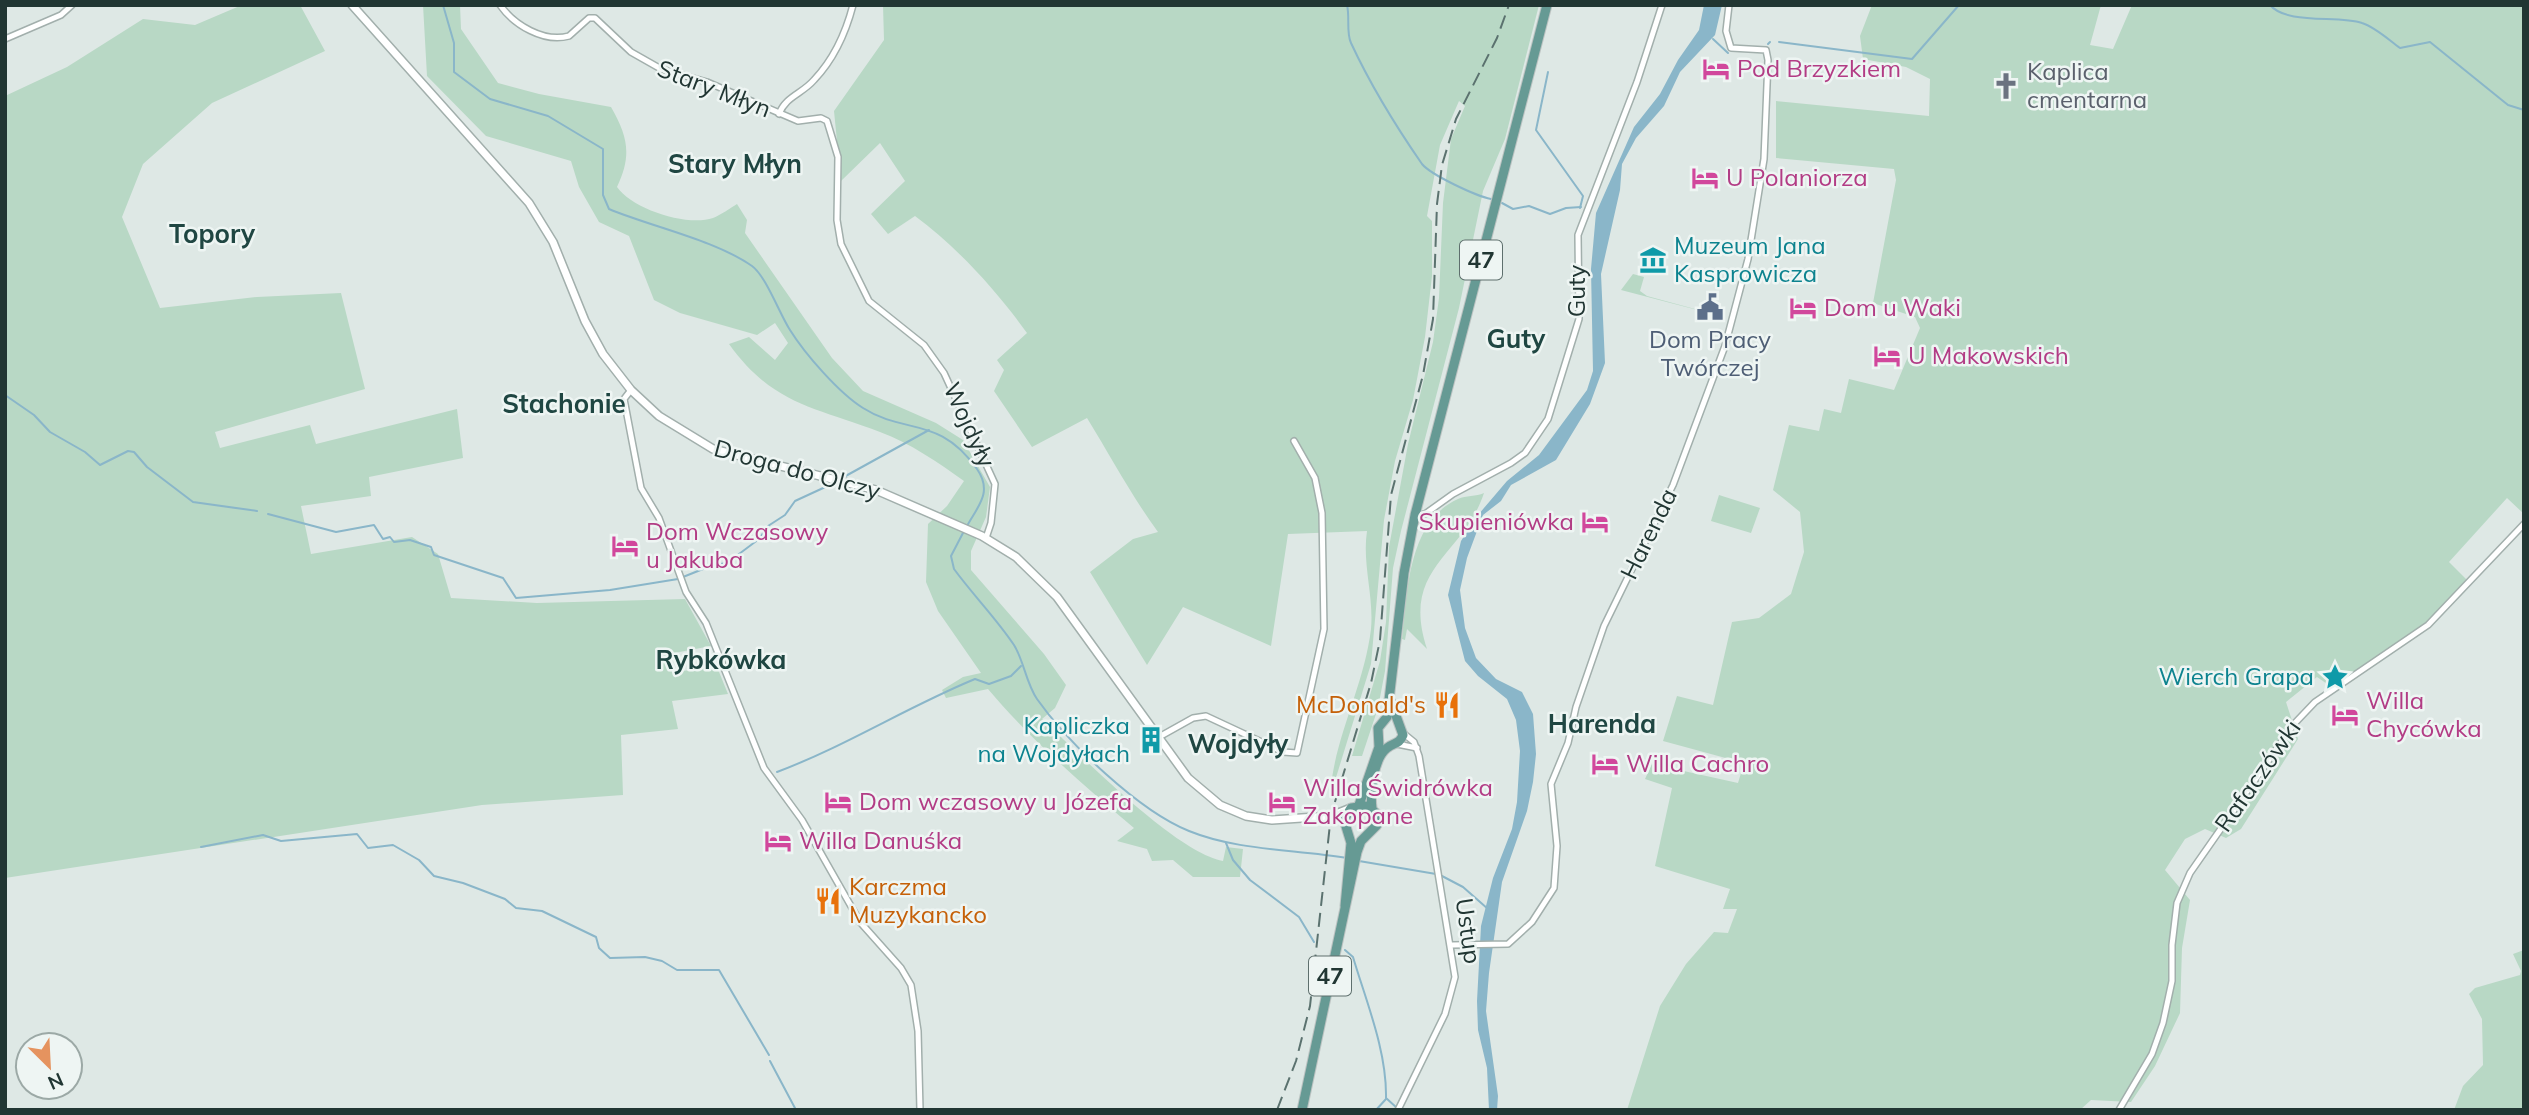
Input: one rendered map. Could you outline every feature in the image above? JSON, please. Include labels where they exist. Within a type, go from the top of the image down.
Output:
[{"type":"main road","name":"47","points":[[1353,855],[1344,822],[1355,807],[1379,740],[1378,729],[1385,722],[1415,514],[1547,5]]},
{"type":"main road","name":"47","points":[[1302,1110],[1345,906],[1353,855],[1377,825],[1377,816],[1372,808],[1378,763],[1404,733],[1390,697]]},
{"type":"main road","points":[[1385,722],[1398,722]]},
{"type":"main road","points":[[1379,740],[1393,745]]},
{"type":"main road","points":[[1355,807],[1372,808]]},
{"type":"main road","points":[[1349,835],[1366,837]]},
{"type":"street","points":[[5,39],[61,15],[72,5]]},
{"type":"street","name":"Droga do Olczy","points":[[352,5],[382,42],[533,208],[553,242],[594,339],[631,390],[674,427],[713,449],[869,488],[986,538]]},
{"type":"street","name":"Stary Młyn","points":[[500,5],[513,20],[545,36],[569,36],[589,18],[595,18],[645,61],[716,85],[798,121],[821,118],[827,121],[838,157],[837,220],[844,252]]},
{"type":"street","points":[[779,114],[784,100],[816,78],[846,33],[853,5]]},
{"type":"street","name":"Guty","points":[[1415,514],[1425,514],[1463,489],[1511,463],[1525,453],[1548,419],[1579,319],[1578,235],[1637,82],[1662,5]]},
{"type":"street","name":"Harenda","points":[[1452,945],[1510,943],[1532,922],[1552,892],[1557,846],[1552,781],[1568,743],[1576,707],[1604,626],[1674,485],[1725,346],[1748,259],[1764,159],[1766,50],[1731,48],[1726,31],[1729,5]]},
{"type":"street","name":"Wojdyły","points":[[844,252],[869,301],[924,345],[944,373],[995,484],[991,523],[986,538]]},
{"type":"street","points":[[631,390],[624,399],[636,466],[646,499],[659,518],[686,592],[706,623],[764,768],[803,820],[860,922],[901,968],[911,985],[918,1031],[920,1110]]},
{"type":"street","points":[[1159,737],[1193,718],[1206,716],[1283,752],[1297,754],[1324,629],[1322,513],[1315,478],[1294,441]]},
{"type":"street","name":"Rafaczówki","points":[[2119,1110],[2152,1054],[2163,1023],[2172,981],[2172,945],[2177,903],[2190,873],[2294,724],[2315,702],[2428,625],[2524,524]]},
{"type":"street","points":[[986,538],[1016,557],[1043,581],[1195,785],[1229,809],[1268,820],[1331,816],[1355,807]]},
{"type":"street","points":[[1404,733],[1417,748]]},
{"type":"street","points":[[1393,745],[1417,748]]},
{"type":"street","name":"Ustup","points":[[1398,1110],[1452,996],[1455,977],[1452,945],[1417,748]]},
{"type":"street","points":[[1331,816],[1344,822]]},
{"type":"green space","points":[[242,5],[300,5],[325,51],[212,103],[143,164],[122,217],[160,308],[257,297],[341,293],[365,389],[215,432],[220,448],[310,425],[316,444],[457,409],[463,458],[369,477],[371,496],[301,506],[311,554],[412,537],[438,554],[451,598],[537,603],[685,599],[711,646],[669,654],[673,672],[717,667],[728,694],[672,701],[678,729],[621,735],[623,795],[482,805],[5,878],[5,96],[67,67],[143,19],[195,25]]},
{"type":"green space","points":[[423,5],[460,5],[461,29],[498,83],[539,94],[611,107],[626,146],[625,165],[617,187],[635,202],[661,214],[689,220],[713,218],[737,204],[747,220],[745,233],[832,358],[863,391],[936,423],[963,440],[990,487],[986,517],[971,551],[971,570],[1044,654],[1066,685],[1055,708],[1042,719],[1129,800],[1180,840],[1203,854],[1223,861],[1226,847],[1243,849],[1240,877],[1193,877],[1173,860],[1152,861],[1147,849],[1117,841],[1134,828],[1040,744],[988,689],[946,698],[942,690],[963,677],[981,673],[938,611],[926,582],[928,524],[947,506],[964,481],[902,442],[796,402],[762,380],[729,344],[749,337],[775,360],[788,343],[775,323],[757,335],[680,313],[654,300],[629,236],[599,222],[579,187],[571,161],[486,136],[427,76]]},
{"type":"green space","points":[[883,5],[1539,5],[1505,139],[1483,191],[1459,308],[1401,531],[1393,568],[1385,671],[1378,708],[1362,756],[1352,756],[1380,661],[1386,622],[1389,547],[1408,444],[1433,342],[1439,298],[1443,203],[1451,139],[1465,106],[1459,101],[1440,145],[1427,216],[1432,221],[1432,276],[1425,337],[1413,400],[1395,461],[1384,520],[1371,664],[1330,797],[1342,734],[1362,672],[1371,629],[1367,531],[1288,534],[1271,646],[1183,607],[1147,665],[1090,572],[1133,539],[1158,532],[1087,418],[1032,447],[994,391],[1004,370],[997,360],[1027,333],[976,270],[915,216],[888,234],[871,214],[905,181],[880,143],[841,181],[834,111],[884,40]]},
{"type":"green space","points":[[1872,5],[2101,5],[2090,45],[2113,49],[2132,5],[2524,5],[2524,514],[2507,498],[2449,562],[2468,581],[2422,627],[2333,688],[2317,677],[2286,702],[2298,739],[2241,829],[2226,838],[2205,829],[2185,839],[2165,870],[2190,900],[2182,948],[2180,1013],[2155,1066],[2131,1102],[2091,1100],[2080,1110],[1627,1110],[1660,1006],[1686,964],[1714,932],[1728,933],[1737,909],[1723,909],[1730,889],[1655,866],[1672,788],[1645,779],[1652,764],[1738,783],[1744,763],[1663,741],[1677,696],[1713,705],[1732,622],[1759,618],[1791,594],[1804,552],[1800,512],[1773,490],[1789,425],[1819,431],[1824,409],[1841,413],[1849,379],[1894,390],[1920,328],[1915,317],[1873,303],[1896,180],[1894,169],[1776,158],[1776,101],[1929,116],[1930,79],[1906,67],[1863,59],[1860,36]]},
{"type":"green space","points":[[1633,274],[1644,277],[1640,291],[1647,296],[1728,318],[1621,290]]},
{"type":"green space","points":[[1484,493],[1474,515],[1428,580],[1422,599],[1421,621],[1427,649],[1407,629],[1405,640],[1402,639],[1413,560],[1429,524],[1441,509],[1458,499]]},
{"type":"green space","points":[[1719,495],[1760,508],[1751,533],[1711,521]]},
{"type":"green space","points":[[2524,950],[2524,1110],[2454,1110],[2463,1086],[2483,1065],[2482,1019],[2469,994],[2475,988],[2520,975],[2521,971],[2513,954]]},
{"type":"water","points":[[1704,5],[1722,5],[1715,35],[1680,72],[1664,106],[1636,138],[1622,164],[1620,190],[1601,274],[1605,363],[1590,404],[1556,460],[1511,485],[1501,501],[1483,515],[1467,558],[1460,590],[1465,628],[1476,658],[1496,679],[1522,692],[1533,714],[1536,754],[1527,811],[1502,882],[1489,973],[1486,1011],[1498,1096],[1497,1110],[1489,1110],[1487,1068],[1478,1030],[1481,926],[1493,878],[1512,829],[1517,802],[1520,751],[1516,720],[1507,699],[1478,676],[1465,661],[1448,595],[1461,541],[1478,515],[1507,481],[1539,455],[1587,390],[1593,371],[1591,269],[1596,213],[1634,127],[1660,94],[1678,60],[1699,30]]},
{"type":"waterway","points":[[443,5],[454,43],[454,72],[490,99],[548,116],[603,149],[603,195],[609,209],[702,241],[752,266],[762,278],[796,340],[844,393],[878,416],[935,433],[963,452],[977,469],[984,485],[982,499],[967,526]]},
{"type":"waterway","points":[[1347,5],[1351,43],[1384,105],[1422,164],[1434,174],[1491,199]]},
{"type":"waterway","points":[[1779,42],[1912,59],[1959,5]]},
{"type":"waterway","points":[[2270,5],[2288,15],[2362,23],[2400,48],[2430,42],[2508,105],[2524,110]]},
{"type":"waterway","points":[[1713,39],[1728,53]]},
{"type":"waterway","points":[[1548,72],[1536,130],[1583,196],[1580,208]]},
{"type":"waterway","points":[[1502,203],[1513,209],[1529,206],[1550,214],[1566,208],[1581,207]]},
{"type":"waterway","points":[[5,395],[34,415],[50,432],[85,452],[100,465],[128,451],[134,452],[147,467],[193,502],[257,511]]},
{"type":"waterway","points":[[842,478],[929,430]]},
{"type":"waterway","points":[[683,577],[713,565],[727,563],[759,539],[768,526],[785,515],[795,501],[834,483]]},
{"type":"waterway","points":[[268,514],[336,532],[374,525],[383,539],[390,537],[394,542],[410,540],[431,547],[434,555],[503,578],[516,598],[610,590],[678,579]]},
{"type":"waterway","points":[[964,531],[951,556],[954,569],[1014,645],[1030,686],[1050,716],[1086,755],[1127,792],[1169,821],[1208,838],[1247,846],[1347,858]]},
{"type":"waterway","points":[[777,772],[975,679],[989,684],[1011,676],[1021,666]]},
{"type":"waterway","points":[[201,847],[263,835],[281,841],[357,834],[368,848],[393,845],[419,860],[434,876],[463,883],[505,899],[516,908],[542,911],[596,937],[599,948],[610,958],[645,957],[662,961],[677,970],[719,970],[769,1055]]},
{"type":"waterway","points":[[1226,843],[1233,860],[1250,880],[1299,917],[1314,942]]},
{"type":"waterway","points":[[1359,861],[1436,874]]},
{"type":"waterway","points":[[1442,876],[1463,887],[1488,909]]},
{"type":"waterway","points":[[1345,950],[1353,957],[1375,1026],[1383,1062],[1386,1098],[1397,1108]]},
{"type":"waterway","points":[[770,1061],[796,1110]]},
{"type":"waterway","points":[[1376,1110],[1386,1099]]},
{"type":"railway","points":[[1277,1110],[1296,1061],[1310,1006],[1331,815],[1371,683],[1380,640],[1391,495],[1423,375],[1433,319],[1437,204],[1442,165],[1456,119],[1497,38],[1509,5]]},
{"type":"place","name":"Pod Brzyzkiem","points":[[1716,69]]},
{"type":"place","name":"Kaplica cmentarna","points":[[2006,86]]},
{"type":"place","name":"U Polaniorza","points":[[1705,178]]},
{"type":"place","name":"Muzeum Jana Kasprowicza","points":[[1653,260]]},
{"type":"place","name":"Dom Pracy Twórczej","points":[[1710,307]]},
{"type":"place","name":"Dom u Waki","points":[[1803,308]]},
{"type":"place","name":"U Makowskich","points":[[1887,356]]},
{"type":"place","name":"Skupieniówka","points":[[1595,522]]},
{"type":"place","name":"Dom Wczasowy u Jakuba","points":[[625,546]]},
{"type":"place","name":"Wierch Grapa","points":[[2335,677]]},
{"type":"place","name":"McDonald's","points":[[1447,705]]},
{"type":"place","name":"Willa Chycówka","points":[[2345,715]]},
{"type":"place","name":"Kapliczka na Wojdyłach","points":[[1151,740]]},
{"type":"place","name":"Willa Cachro","points":[[1605,764]]},
{"type":"place","name":"Dom wczasowy u Józefa","points":[[838,802]]},
{"type":"place","name":"Willa Świdrówka Zakopane","points":[[1282,802]]},
{"type":"place","name":"Willa Danuśka","points":[[778,841]]},
{"type":"place","name":"Karczma Muzykancko","points":[[828,901]]},
{"type":"district","name":"Stary Młyn","points":[[735,164]]},
{"type":"district","name":"Topory","points":[[212,234]]},
{"type":"district","name":"Guty","points":[[1516,339]]},
{"type":"district","name":"Stachonie","points":[[564,404]]},
{"type":"district","name":"Rybkówka","points":[[721,660]]},
{"type":"district","name":"Harenda","points":[[1602,724]]},
{"type":"district","name":"Wojdyły","points":[[1238,744]]}]
